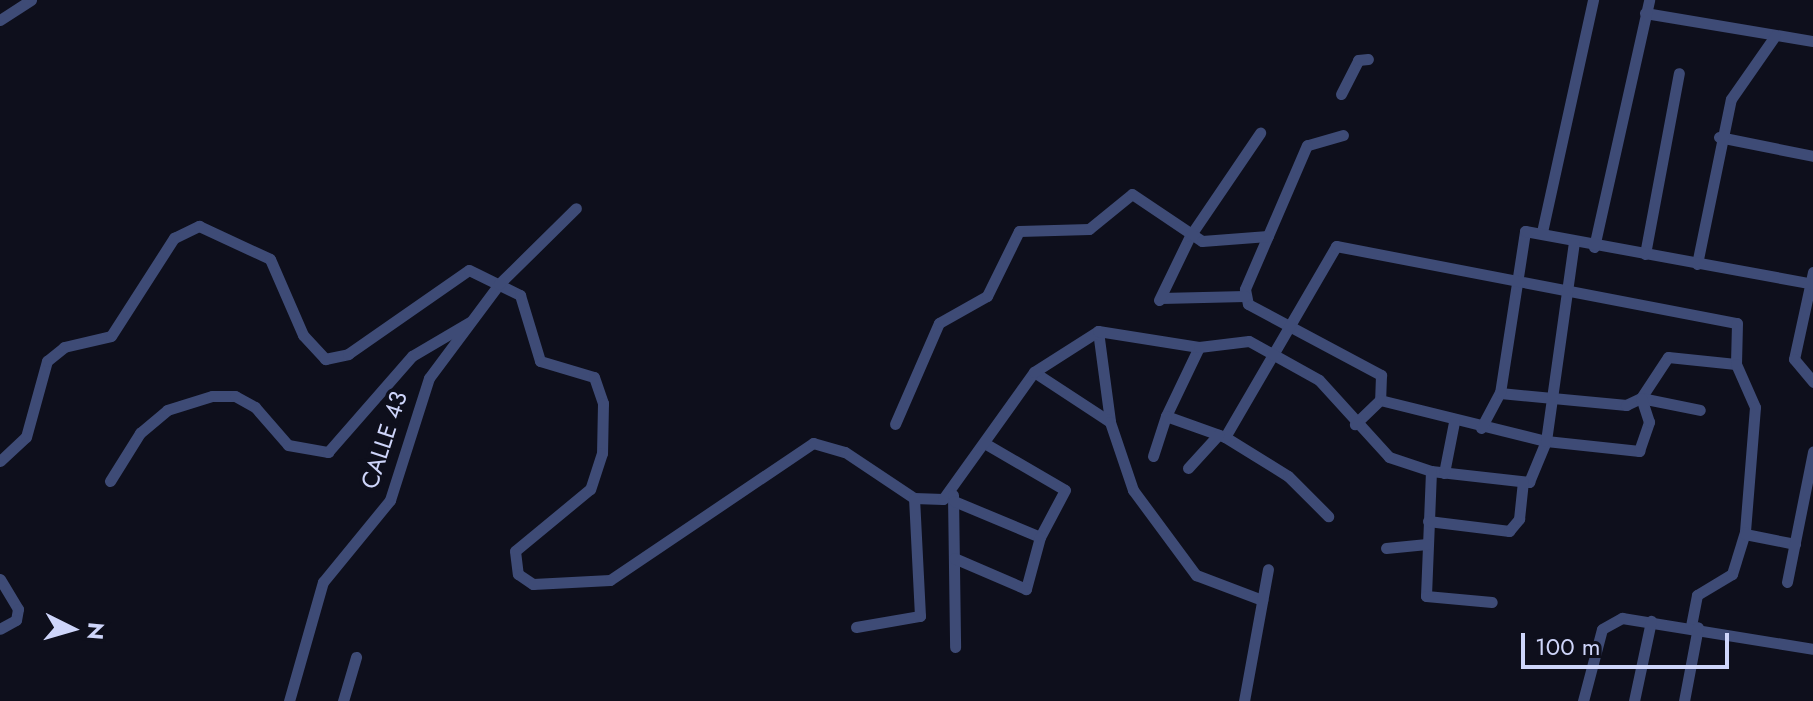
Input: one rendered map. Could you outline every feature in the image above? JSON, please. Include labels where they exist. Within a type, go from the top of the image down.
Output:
[{"type":"street","points":[[0,20],[31,0]]},
{"type":"street","points":[[1542,232],[1593,0]]},
{"type":"street","points":[[1594,247],[1649,0]]},
{"type":"street","points":[[1645,13],[1813,41]]},
{"type":"street","points":[[1697,264],[1719,137],[1731,99],[1775,36]]},
{"type":"street","points":[[1341,94],[1358,60],[1368,59]]},
{"type":"street","points":[[1645,254],[1679,73]]},
{"type":"street","points":[[1245,296],[1160,299],[1190,236],[1260,133]]},
{"type":"street","points":[[1343,135],[1307,145],[1245,296],[1248,304],[1297,324],[1381,375],[1380,400],[1355,424]]},
{"type":"street","points":[[1719,137],[1813,156]]},
{"type":"street","points":[[895,424],[939,323],[987,296],[1019,231],[1089,229],[1132,194],[1190,236],[1268,236]]},
{"type":"street","name":"CALLE 43","points":[[289,701],[323,582],[390,500],[418,399],[499,284],[576,208]]},
{"type":"street","points":[[0,461],[26,437],[47,361],[64,347],[111,336],[174,238],[190,226],[270,259],[307,342],[325,359],[348,354],[462,272],[477,271],[526,303],[540,361],[594,377],[603,403],[598,474],[590,489],[515,551],[526,582],[610,580],[813,443],[865,462],[914,498],[943,499],[953,496],[1040,537]]},
{"type":"street","points":[[1481,428],[1500,393],[1520,280],[1525,231],[1542,232],[1594,247],[1812,280],[1794,359],[1813,382]]},
{"type":"street","points":[[955,647],[953,496],[1034,372],[1098,331],[1199,347],[1249,341],[1319,380],[1355,424],[1389,457],[1431,471],[1523,482],[1537,474],[1546,441],[1574,243]]},
{"type":"street","points":[[1188,468],[1222,436],[1276,358],[1297,324],[1336,246],[1737,323],[1736,364],[1755,407],[1745,534],[1732,574],[1697,595],[1684,701]]},
{"type":"street","points":[[110,481],[140,433],[167,410],[212,396],[235,396],[255,407],[288,445],[328,452],[412,356],[470,322]]},
{"type":"street","points":[[1098,331],[1110,422],[1133,490],[1196,575],[1262,600]]},
{"type":"street","points":[[1153,456],[1166,416],[1199,347]]},
{"type":"street","points":[[1500,393],[1551,403],[1626,405],[1641,398],[1668,357],[1736,364]]},
{"type":"street","points":[[1034,372],[1110,422]]},
{"type":"street","points":[[1380,400],[1454,422],[1546,441],[1639,451],[1649,422],[1641,398]]},
{"type":"street","points":[[1641,398],[1700,410]]},
{"type":"street","points":[[1166,416],[1222,436],[1288,476],[1328,516]]},
{"type":"street","points":[[1444,473],[1454,422]]},
{"type":"street","points":[[954,558],[1026,589],[1040,537],[1065,490],[986,444]]},
{"type":"street","points":[[1787,582],[1795,544],[1807,515],[1813,452]]},
{"type":"street","points":[[1431,471],[1426,596],[1492,602]]},
{"type":"street","points":[[1428,521],[1509,531],[1519,519],[1523,482]]},
{"type":"street","points":[[856,627],[920,616],[914,498]]},
{"type":"street","points":[[1745,534],[1795,544]]},
{"type":"street","points":[[1386,548],[1427,544]]},
{"type":"street","points":[[1244,701],[1268,569]]},
{"type":"street","points":[[0,579],[18,609],[16,620],[0,629]]},
{"type":"street","points":[[1583,701],[1602,629],[1622,618],[1694,627],[1813,649]]},
{"type":"street","points":[[1634,701],[1651,621]]},
{"type":"street","points":[[343,701],[356,657]]}]
